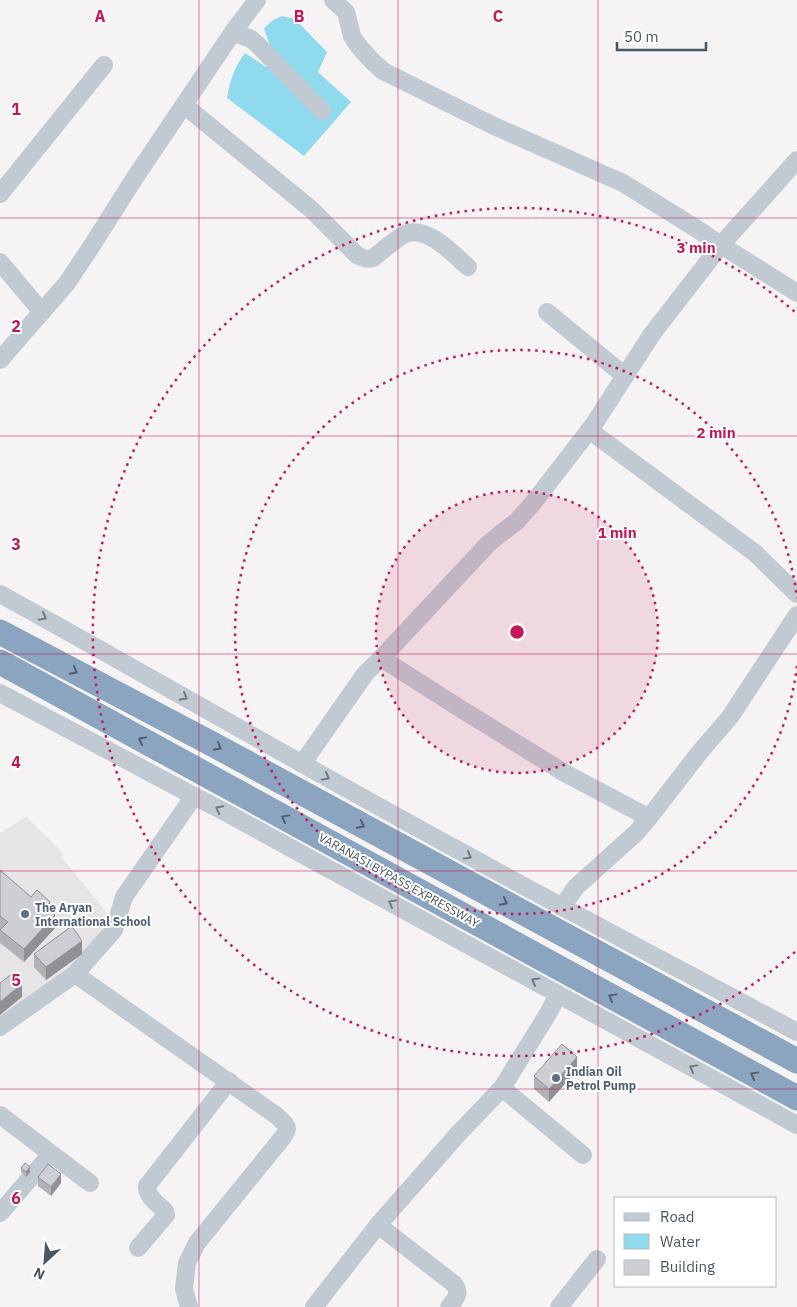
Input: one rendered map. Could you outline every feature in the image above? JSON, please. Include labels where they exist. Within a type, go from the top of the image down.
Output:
[{"type":"highway","points":[[0,632],[797,1061]]},
{"type":"highway","name":"VARANASI BYPASS EXPRESSWAY","points":[[0,662],[797,1098]]},
{"type":"street","points":[[0,360],[72,276],[134,179],[233,32],[257,0]]},
{"type":"street","points":[[333,0],[346,12],[352,36],[357,44],[383,71],[492,125],[623,183],[797,293]]},
{"type":"street","points":[[233,32],[251,39],[258,45],[322,111]]},
{"type":"street","points":[[0,194],[104,65]]},
{"type":"street","points":[[184,106],[312,210],[362,258],[369,260],[408,232],[418,232],[436,239],[468,267]]},
{"type":"street","points":[[302,764],[364,674],[489,543],[517,521],[533,503],[589,430],[652,334],[721,245],[797,160]]},
{"type":"street","points":[[0,262],[42,312]]},
{"type":"street","points":[[547,312],[625,376]]},
{"type":"street","points":[[589,430],[755,553],[797,594]]},
{"type":"street","points":[[0,594],[460,851],[797,1032]]},
{"type":"street","points":[[562,907],[576,887],[637,832],[648,819],[730,717],[797,615]]},
{"type":"street","points":[[381,658],[563,772],[648,819]]},
{"type":"street","points":[[0,693],[225,812],[797,1125]]},
{"type":"street","points":[[0,1028],[75,974],[114,930],[124,897],[194,796]]},
{"type":"street","points":[[75,974],[277,1116],[287,1128],[286,1132],[197,1243],[187,1263],[184,1289],[189,1307]]},
{"type":"street","points":[[314,1307],[378,1224],[458,1134],[502,1088],[558,994]]},
{"type":"street","points":[[138,1248],[166,1215],[165,1211],[148,1193],[147,1186],[229,1082]]},
{"type":"street","points":[[502,1088],[583,1155]]},
{"type":"street","points":[[0,1115],[90,1183]]},
{"type":"street","points":[[0,1213],[52,1154]]},
{"type":"street","points":[[378,1224],[454,1284],[458,1292],[449,1307]]},
{"type":"street","points":[[559,1307],[597,1259]]},
{"type":"shaded area","points":[[26,817],[62,852],[62,858],[108,914],[97,941],[88,952],[0,1019],[0,833]]},
{"type":"water","points":[[282,16],[295,19],[327,52],[318,72],[351,102],[304,156],[227,98],[233,74],[245,53],[266,67],[273,55],[264,28],[273,20]]},
{"type":"building","points":[[0,870],[31,897],[37,890],[50,902],[45,908],[55,915],[24,949],[0,930],[8,922],[0,916]]},
{"type":"building","points":[[72,926],[82,941],[46,967],[34,954]]},
{"type":"building","points":[[13,973],[22,984],[0,1002],[0,983]]},
{"type":"building","points":[[562,1044],[577,1057],[549,1089],[534,1076]]},
{"type":"building","points":[[25,1163],[30,1167],[26,1172],[21,1168]]},
{"type":"building","points":[[48,1164],[61,1174],[51,1187],[38,1177]]},
{"type":"place","name":"The Aryan International School","points":[[25,914]]},
{"type":"place","name":"Indian Oil Petrol Pump","points":[[556,1078]]}]
